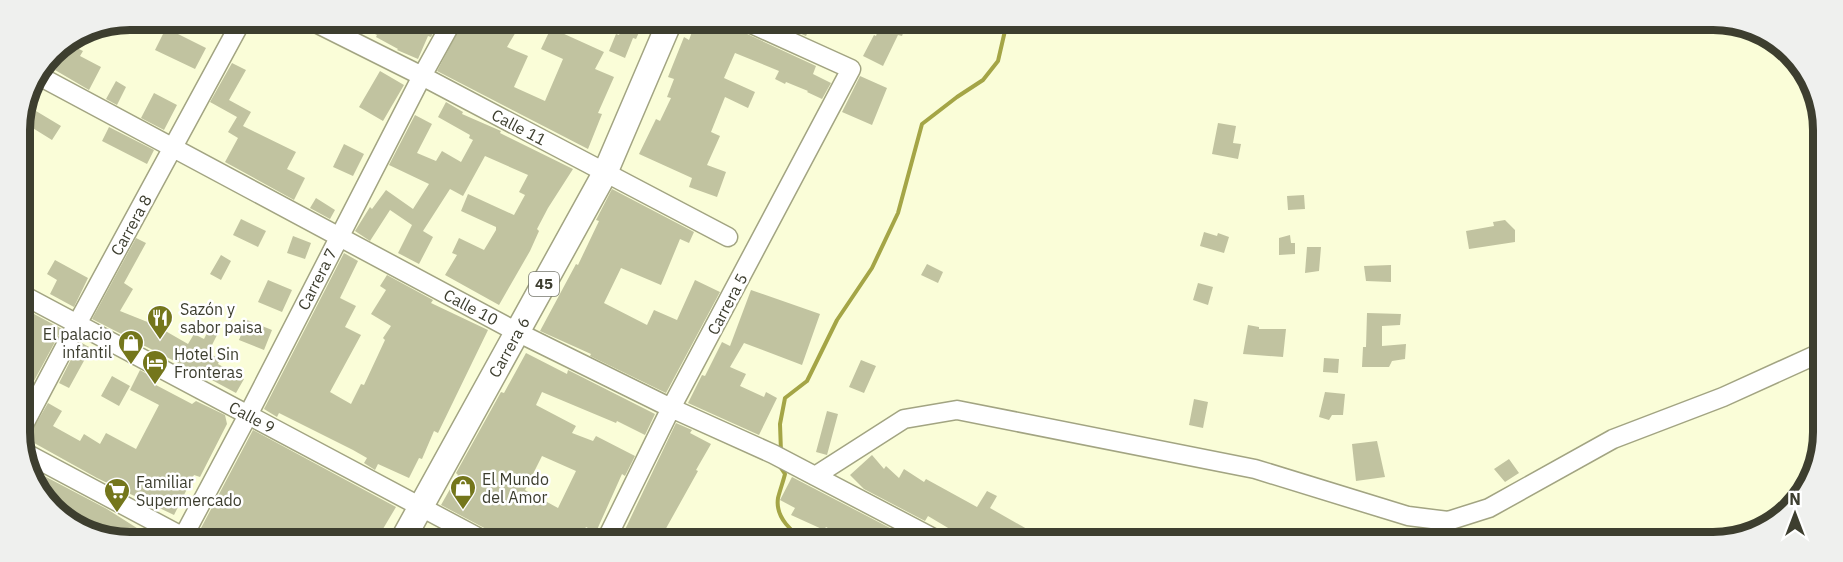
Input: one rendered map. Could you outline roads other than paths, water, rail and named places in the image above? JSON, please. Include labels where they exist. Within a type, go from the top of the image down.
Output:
[{"type":"main road","name":"Carrera 6","points":[[407,532],[605,173],[666,30]]},
{"type":"street","name":"Carrera 8","points":[[30,413],[237,30]]},
{"type":"street","name":"Calle 11","points":[[330,30],[422,75],[728,237]]},
{"type":"street","name":"Carrera 7","points":[[187,532],[422,75],[447,30]]},
{"type":"street","name":"Carrera 5","points":[[610,532],[671,408],[851,69],[764,30]]},
{"type":"street","name":"Calle 10","points":[[45,79],[517,332],[671,408],[773,454],[922,532]]},
{"type":"street","name":"Calle 9","points":[[30,299],[468,532]]},
{"type":"street","points":[[815,476],[904,419],[957,410],[1255,469],[1408,516],[1448,521],[1490,508],[1613,439],[1723,398],[1813,356]]},
{"type":"street","points":[[33,457],[173,532]]},
{"type":"waterway","points":[[781,452],[780,424],[785,398],[807,381],[837,320],[872,268],[898,213],[922,124],[983,80],[998,61],[1005,30]]},
{"type":"waterway","points":[[779,465],[785,474],[778,498],[779,512],[794,532]]},
{"type":"place","name":"Sazón y sabor paisa","points":[[160,341]]},
{"type":"place","name":"El palacio infantil","points":[[131,366]]},
{"type":"place","name":"Hotel Sin Fronteras","points":[[155,386]]},
{"type":"place","name":"El Mundo del Amor","points":[[463,511]]},
{"type":"place","name":"Familiar Supermercado","points":[[117,514]]}]
